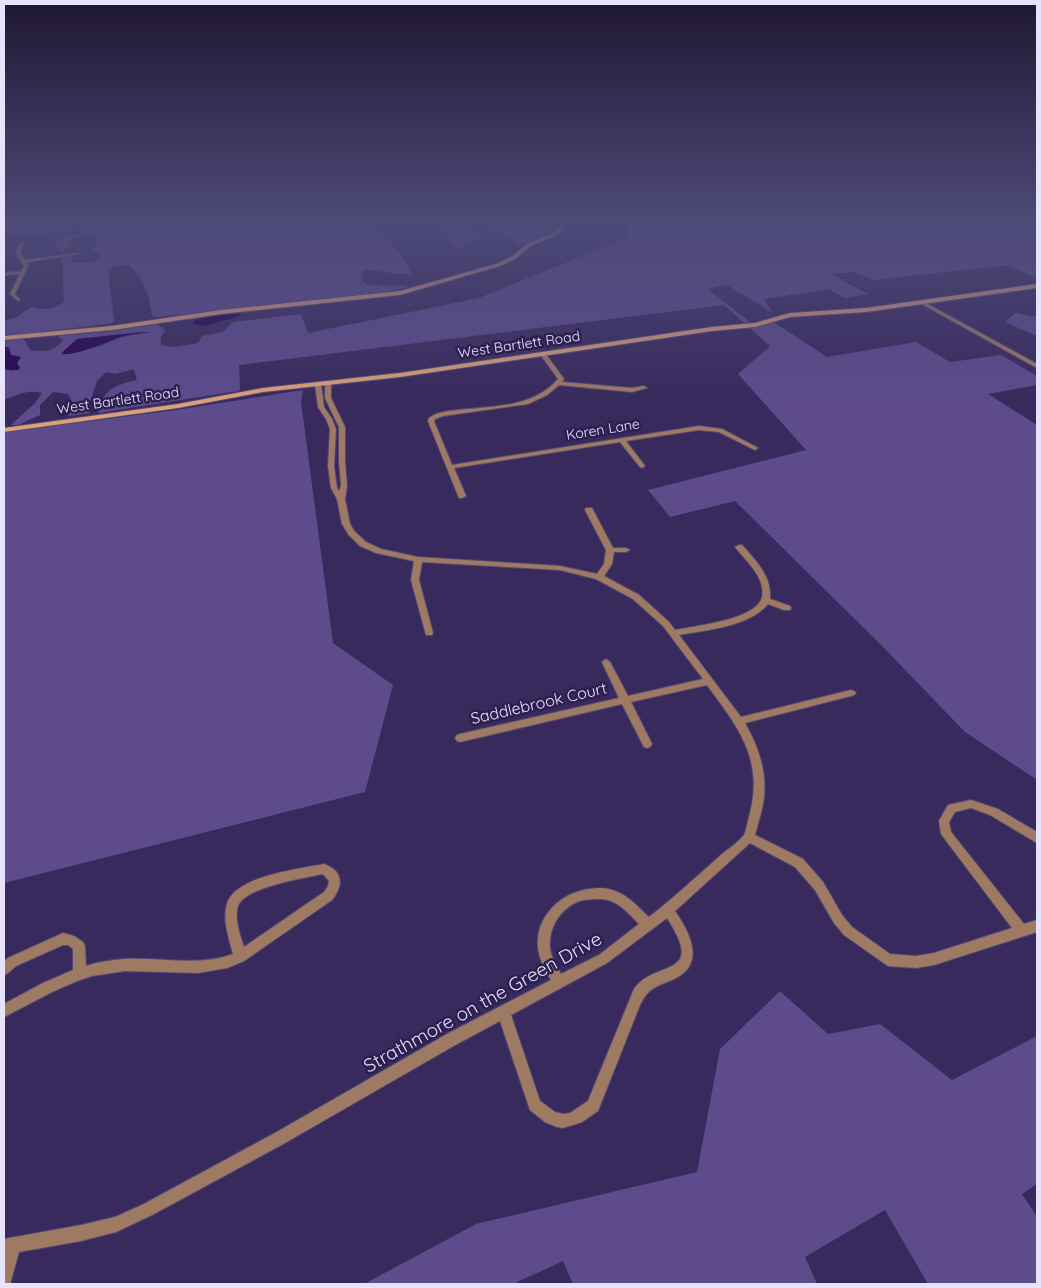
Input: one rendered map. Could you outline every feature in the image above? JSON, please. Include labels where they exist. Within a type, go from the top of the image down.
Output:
[{"type":"street","points":[[18,300],[12,292],[19,280]]},
{"type":"street","points":[[4,338],[112,328],[211,313],[400,293],[445,280]]},
{"type":"street","name":"West Bartlett Road","points":[[4,430],[178,406],[263,390],[394,376],[755,325],[790,315],[856,312],[1037,286]]},
{"type":"street","points":[[922,302],[1037,366]]},
{"type":"street","points":[[462,496],[431,421],[432,418],[442,414],[526,403],[545,394],[561,380],[543,354]]},
{"type":"street","points":[[328,383],[328,398],[342,427],[344,480],[341,499],[346,524],[362,544],[379,551],[418,559],[560,568],[599,577],[636,597],[656,613],[673,633],[739,721],[752,748],[759,779],[759,798],[748,837],[799,863],[819,886],[838,919],[848,931],[888,960],[916,962],[934,959],[1037,926]]},
{"type":"street","points":[[558,383],[632,390],[644,388]]},
{"type":"street","points":[[318,384],[318,399],[333,429],[331,466],[334,488],[341,499]]},
{"type":"street","points":[[318,399],[328,398]]},
{"type":"street","name":"Koren Lane","points":[[450,467],[705,428],[720,430],[755,448]]},
{"type":"street","points":[[621,440],[642,466]]},
{"type":"street","points":[[333,482],[344,480]]},
{"type":"street","points":[[589,510],[610,550],[608,564],[599,577]]},
{"type":"street","points":[[673,633],[740,618],[754,613],[764,604],[767,588],[764,579],[739,547]]},
{"type":"street","points":[[610,550],[626,550]]},
{"type":"street","points":[[418,559],[415,580],[429,633]]},
{"type":"street","points":[[766,600],[787,608]]},
{"type":"street","name":"Saddlebrook Court","points":[[606,662],[624,699]]},
{"type":"street","name":"Saddlebrook Court","points":[[460,738],[709,681]]},
{"type":"street","points":[[739,721],[851,693]]},
{"type":"street","points":[[624,699],[647,744]]},
{"type":"street","points":[[1022,931],[946,834],[944,821],[952,808],[971,804],[994,812],[1037,838]]},
{"type":"street","name":"Strathmore on the Green Drive","points":[[8,1247],[90,1231],[116,1224],[147,1210],[280,1138],[452,1039],[604,959],[668,910],[748,837]]},
{"type":"street","points":[[4,1010],[46,987],[78,973],[124,965],[197,966],[228,962],[240,957],[328,896],[334,890],[333,874],[324,869],[317,870],[253,886],[239,894],[233,903],[231,917],[240,957]]},
{"type":"street","points":[[559,983],[545,955],[544,944],[547,926],[553,915],[566,900],[574,896],[610,894],[628,905],[648,925]]},
{"type":"street","points":[[504,1013],[535,1105],[542,1113],[558,1122],[582,1115],[593,1106],[634,1003],[642,989],[650,983],[673,973],[684,964],[687,957],[685,938],[668,910]]},
{"type":"street","points":[[4,969],[12,962],[63,939],[70,940],[79,946],[78,973]]},
{"type":"street","points":[[4,1279],[8,1247]]},
{"type":"shaded area","points":[[63,280],[109,280],[113,323],[4,337],[4,321],[17,317],[31,307],[48,309],[64,302]]},
{"type":"shaded area","points":[[141,280],[361,280],[368,285],[411,286],[376,294],[156,317],[152,315]]},
{"type":"shaded area","points":[[523,280],[842,280],[868,294],[844,298],[829,289],[764,299],[773,313],[727,285],[708,289],[752,324],[769,319],[827,357],[916,342],[950,362],[1001,355],[1037,376],[1037,385],[988,394],[1037,425],[1037,780],[965,732],[883,647],[735,501],[670,517],[648,490],[806,450],[738,374],[770,346],[724,305],[239,365],[240,389],[238,391],[98,413],[103,398],[111,389],[137,380],[134,369],[115,374],[106,372],[97,381],[88,408],[90,413],[68,416],[74,405],[68,394],[53,392],[40,405],[40,415],[18,425],[11,425],[35,403],[42,393],[27,392],[4,400],[4,369],[12,371],[20,368],[17,363],[21,357],[11,355],[9,348],[4,346],[4,341],[24,339],[30,350],[44,351],[60,344],[63,340],[57,336],[106,332],[157,324],[165,330],[161,337],[161,345],[174,347],[198,343],[202,336],[223,332],[233,322],[301,314],[308,333],[479,298]],"holes":[[[147,332],[118,338],[103,345],[70,354],[65,354],[63,351],[77,339]]]},
{"type":"shaded area","points":[[1015,313],[1037,317],[1037,336],[1005,322]]},
{"type":"shaded area","points":[[222,314],[238,314],[240,316],[205,326],[192,323],[196,320]]},
{"type":"shaded area","points":[[149,332],[129,335],[74,353],[61,354],[77,339]]},
{"type":"shaded area","points":[[4,346],[9,348],[11,355],[21,357],[17,363],[20,368],[18,370],[4,369]]},
{"type":"shaded area","points":[[303,390],[301,402],[333,643],[393,685],[365,792],[4,883],[4,432],[176,410]]},
{"type":"shaded area","points":[[780,991],[828,1034],[880,1024],[952,1080],[1037,1036],[1037,1184],[1022,1194],[1037,1217],[1037,1284],[928,1284],[885,1210],[805,1257],[817,1284],[573,1284],[563,1261],[513,1284],[364,1284],[476,1224],[697,1172],[720,1049]]}]
